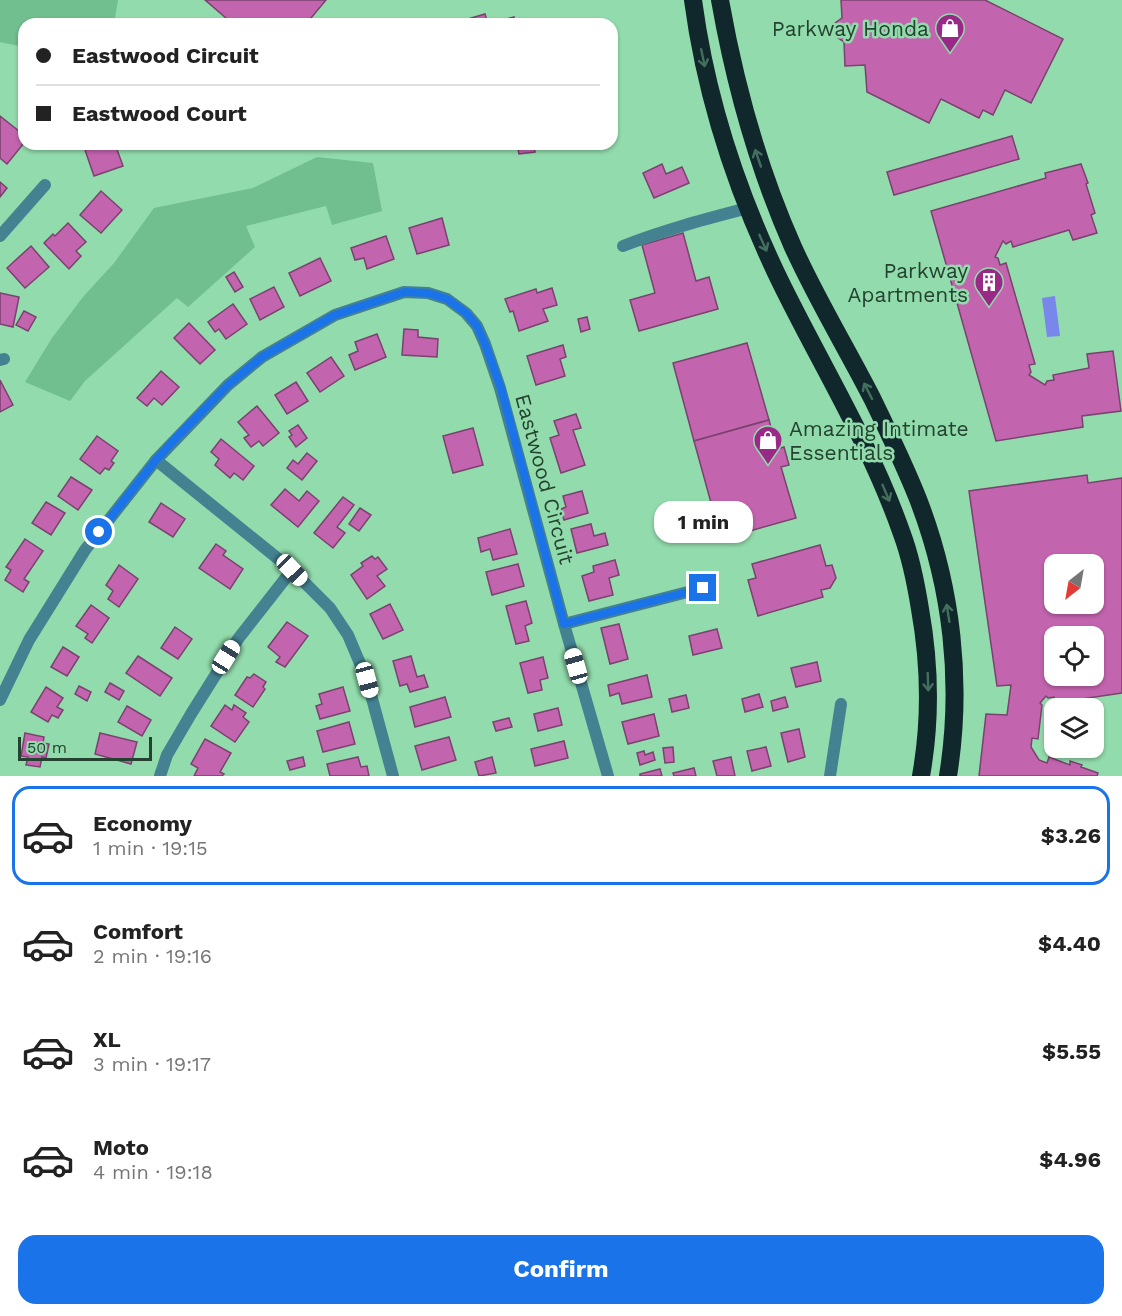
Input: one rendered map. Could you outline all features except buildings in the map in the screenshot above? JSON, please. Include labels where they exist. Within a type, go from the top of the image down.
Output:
[{"type":"highway","points":[[693,0],[715,112],[748,208],[781,282],[871,459],[897,518],[909,554],[923,626],[929,681],[927,737],[921,776]]},
{"type":"highway","points":[[720,0],[738,90],[756,153],[771,193],[794,249],[888,431],[918,500],[939,566],[953,660],[955,713],[948,776]]},
{"type":"street","points":[[0,236],[45,185]]},
{"type":"street","points":[[623,246],[748,208]]},
{"type":"street","name":"Eastwood Circuit","points":[[0,699],[28,640],[85,550],[156,460],[228,385],[262,357],[335,315],[404,292],[428,293],[447,299],[466,313],[477,326],[485,344],[501,388],[564,624],[608,776]]},
{"type":"street","points":[[156,460],[292,570],[330,608],[348,635],[367,680],[393,776]]},
{"type":"street","points":[[160,776],[167,755],[238,639],[292,570]]},
{"type":"street","points":[[564,624],[703,588]]},
{"type":"street","points":[[830,776],[841,704]]},
{"type":"green space","points":[[0,0],[118,0],[115,18],[18,18],[18,46],[0,42]]},
{"type":"green space","points":[[317,157],[373,163],[382,211],[332,225],[326,206],[246,226],[255,247],[188,307],[177,298],[85,381],[70,401],[25,382],[52,338],[83,297],[114,263],[154,208],[253,188]]},
{"type":"water","points":[[1055,296],[1060,336],[1047,337],[1042,298]]},
{"type":"place","name":"Parkway Honda","points":[[950,54]]},
{"type":"place","name":"Parkway Apartments","points":[[989,308]]},
{"type":"place","name":"Amazing Intimate Essentials","points":[[768,466]]},
{"type":"route","points":[[99,532],[177,437],[228,385],[262,357],[335,315],[404,292],[428,293],[447,299],[466,313],[477,326],[485,344],[501,388],[564,624],[703,588]]}]
